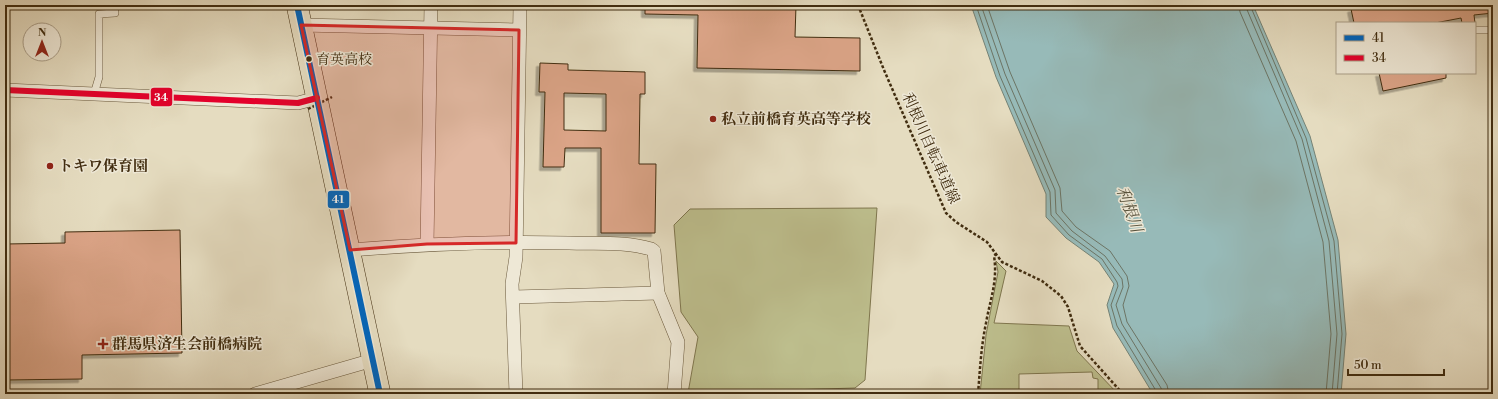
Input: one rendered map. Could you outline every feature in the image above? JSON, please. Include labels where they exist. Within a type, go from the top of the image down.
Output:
[{"type":"main road","points":[[297,5],[319,102],[380,394]]},
{"type":"street","points":[[427,244],[431,5]]},
{"type":"street","points":[[516,394],[514,297],[512,278],[516,243],[520,5]]},
{"type":"street","points":[[301,25],[519,30]]},
{"type":"street","points":[[5,90],[298,103],[319,102]]},
{"type":"street","points":[[350,250],[427,244],[516,243],[611,243],[651,249],[654,251],[658,293],[678,342],[674,394]]},
{"type":"street","points":[[514,297],[658,293]]},
{"type":"street","points":[[255,394],[373,360]]},
{"type":"lane","points":[[94,94],[99,77],[100,14],[115,14],[114,5]]},
{"type":"lane","points":[[1476,30],[1493,30]]},
{"type":"path","name":"利根川自転車道線","points":[[858,5],[943,208],[956,222],[988,242],[1002,262],[1042,281],[1061,296],[1068,307],[1080,346],[1123,394]]},
{"type":"path","points":[[978,394],[980,357],[994,288],[996,272],[994,256],[996,254]]},
{"type":"highlighted area","points":[[301,25],[519,30],[516,243],[427,244],[350,250]]},
{"type":"green space","points":[[877,208],[865,380],[855,388],[688,393],[698,337],[681,312],[674,225],[690,209]]},
{"type":"green space","points":[[996,261],[1006,271],[994,323],[1069,326],[1077,351],[1118,394],[1098,394],[1098,379],[1093,378],[1092,372],[1019,374],[1019,394],[980,394],[986,335],[998,272]]},
{"type":"water","name":"利根川","points":[[971,5],[1253,5],[1310,136],[1338,240],[1346,334],[1341,394],[1155,394],[1150,389],[1113,328],[1107,305],[1114,284],[1099,262],[1066,238],[1046,217],[1046,194],[996,77]]},
{"type":"building","points":[[645,5],[796,5],[795,37],[860,38],[860,71],[697,68],[698,15],[645,14]]},
{"type":"building","points":[[1370,5],[1493,5],[1493,13],[1474,15],[1475,22],[1462,22],[1461,18],[1440,22],[1354,22],[1351,9]]},
{"type":"building","points":[[540,63],[568,64],[568,70],[645,72],[645,94],[640,94],[639,164],[656,164],[655,233],[601,233],[601,148],[565,148],[564,167],[543,167],[545,92],[539,92]],"holes":[[[564,93],[606,94],[606,131],[564,130]]]},
{"type":"building","points":[[1379,74],[1446,74],[1446,78],[1383,91]]},
{"type":"building","points":[[180,230],[182,353],[82,355],[82,379],[5,380],[5,244],[65,243],[65,232]]},
{"type":"transit line","name":"41","points":[[297,5],[380,394]]},
{"type":"transit line","name":"34","points":[[5,90],[298,103],[317,98]]},
{"type":"place","name":"育英高校","points":[[309,59]]},
{"type":"place","name":"私立前橋育英高等学校","points":[[713,119]]},
{"type":"place","name":"トキワ保育園","points":[[50,166]]},
{"type":"place","name":"群馬県済生会前橋病院","points":[[103,344]]}]
